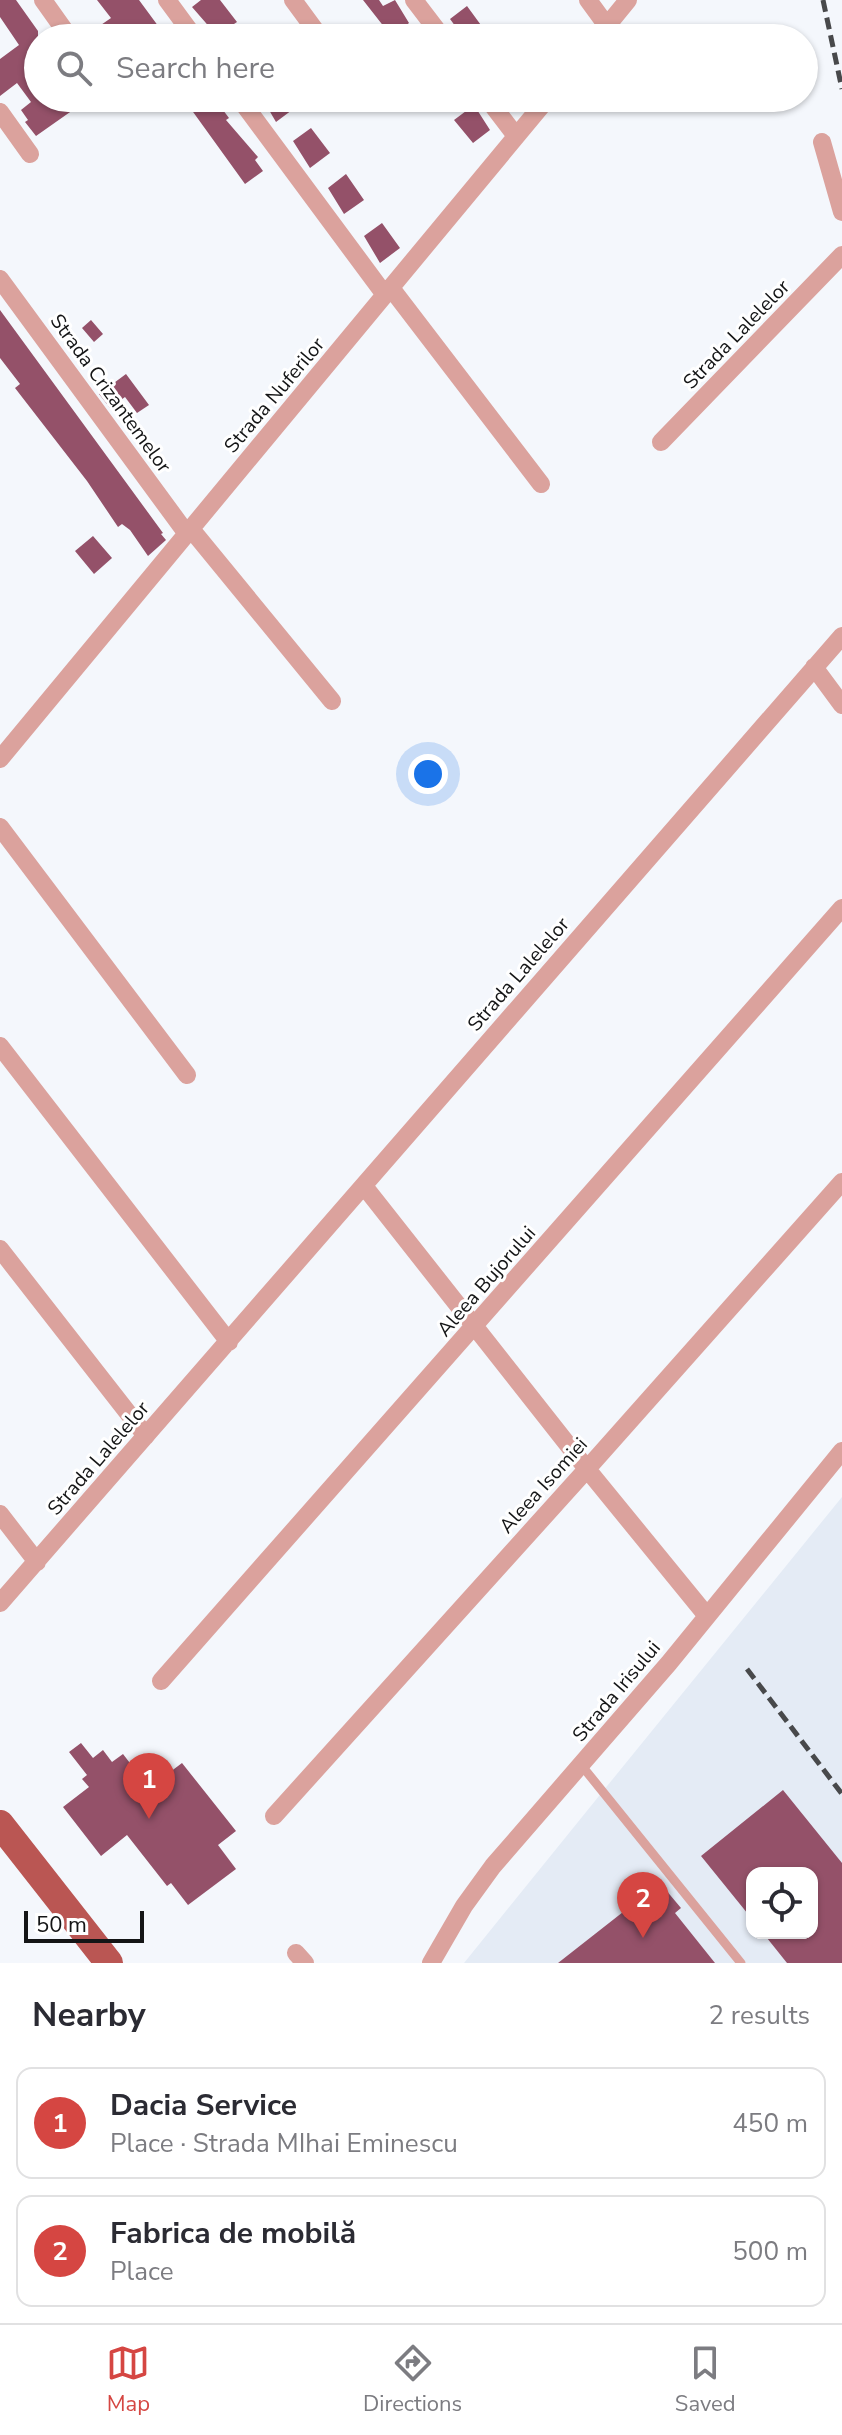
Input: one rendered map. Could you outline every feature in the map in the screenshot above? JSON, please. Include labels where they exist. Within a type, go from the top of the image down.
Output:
[{"type":"main road","points":[[0,1824],[109,1963]]},
{"type":"street","points":[[43,0],[60,24]]},
{"type":"street","points":[[167,0],[185,24]]},
{"type":"street","points":[[293,0],[311,24]]},
{"type":"street","points":[[414,0],[432,24]]},
{"type":"street","points":[[588,0],[598,24]]},
{"type":"street","points":[[608,24],[628,0]]},
{"type":"street","points":[[0,112],[30,154]]},
{"type":"street","points":[[250,112],[541,484]]},
{"type":"street","points":[[498,112],[516,136]]},
{"type":"street","name":"Strada Nuferilor","points":[[0,759],[536,112]]},
{"type":"street","points":[[822,142],[842,212]]},
{"type":"street","name":"Strada Lalelelor","points":[[661,442],[842,255]]},
{"type":"street","name":"Strada Crizantemelor","points":[[0,279],[189,531]]},
{"type":"street","points":[[189,531],[332,701]]},
{"type":"street","name":"Strada Lalelelor","points":[[0,1603],[842,636]]},
{"type":"street","points":[[814,667],[842,705]]},
{"type":"street","points":[[0,827],[187,1075]]},
{"type":"street","name":"Aleea Bujorului","points":[[161,1681],[842,908]]},
{"type":"street","points":[[0,1046],[229,1342]]},
{"type":"street","name":"Aleea Isomiei","points":[[274,1816],[842,1182]]},
{"type":"street","points":[[364,1186],[707,1616]]},
{"type":"street","points":[[0,1249],[146,1436]]},
{"type":"street","name":"Strada Irisului","points":[[431,1963],[476,1887],[582,1766],[842,1451]]},
{"type":"street","points":[[0,1514],[37,1562]]},
{"type":"lane","points":[[582,1766],[741,1963]]},
{"type":"shaded area","points":[[842,1497],[842,1963],[464,1963]]},
{"type":"building","points":[[0,0],[16,0],[33,24],[24,24],[24,92],[17,83],[0,96],[0,59],[19,45],[0,17]]},
{"type":"building","points":[[97,0],[139,0],[157,24],[102,24],[111,18]]},
{"type":"building","points":[[201,0],[220,0],[237,22],[207,24],[192,7]]},
{"type":"building","points":[[363,0],[379,0],[383,6],[395,0],[409,23],[382,24]]},
{"type":"building","points":[[467,6],[480,24],[454,24],[450,19]]},
{"type":"building","points":[[24,108],[24,112],[70,112],[36,136],[25,122],[28,120],[21,110]]},
{"type":"building","points":[[193,112],[224,112],[229,118],[226,120],[258,157],[255,160],[263,171],[245,184]]},
{"type":"building","points":[[270,112],[289,112],[276,122]]},
{"type":"building","points":[[465,112],[478,112],[490,130],[473,143],[454,120]]},
{"type":"building","points":[[311,128],[330,153],[310,168],[293,141]]},
{"type":"building","points":[[346,174],[364,200],[344,214],[328,188]]},
{"type":"building","points":[[382,223],[400,248],[380,263],[364,236]]},
{"type":"building","points":[[0,310],[163,533],[166,540],[148,556],[130,530],[122,524],[118,527],[87,481],[15,388],[20,384],[0,358]]},
{"type":"building","points":[[91,320],[103,334],[94,342],[82,328]]},
{"type":"building","points":[[126,374],[149,405],[137,413],[125,397],[110,408],[99,394]]},
{"type":"building","points":[[93,536],[112,558],[94,574],[75,551]]},
{"type":"building","points":[[81,1743],[93,1758],[103,1750],[112,1762],[123,1754],[149,1788],[182,1763],[236,1831],[218,1845],[236,1869],[188,1905],[171,1883],[167,1886],[127,1835],[101,1856],[63,1807],[89,1787],[82,1779],[87,1775],[69,1752]]},
{"type":"building","points":[[783,1790],[842,1863],[842,1963],[787,1963],[768,1939],[818,1939],[818,1867],[746,1867],[746,1912],[701,1856]]},
{"type":"building","points":[[660,1883],[681,1908],[675,1913],[715,1963],[558,1963]]},
{"type":"railway","points":[[823,0],[842,89]]},
{"type":"railway","points":[[747,1669],[842,1794]]},
{"type":"place","name":"Dacia Service","points":[[149,1819]]},
{"type":"place","name":"Fabrica de mobilă","points":[[643,1938]]}]
